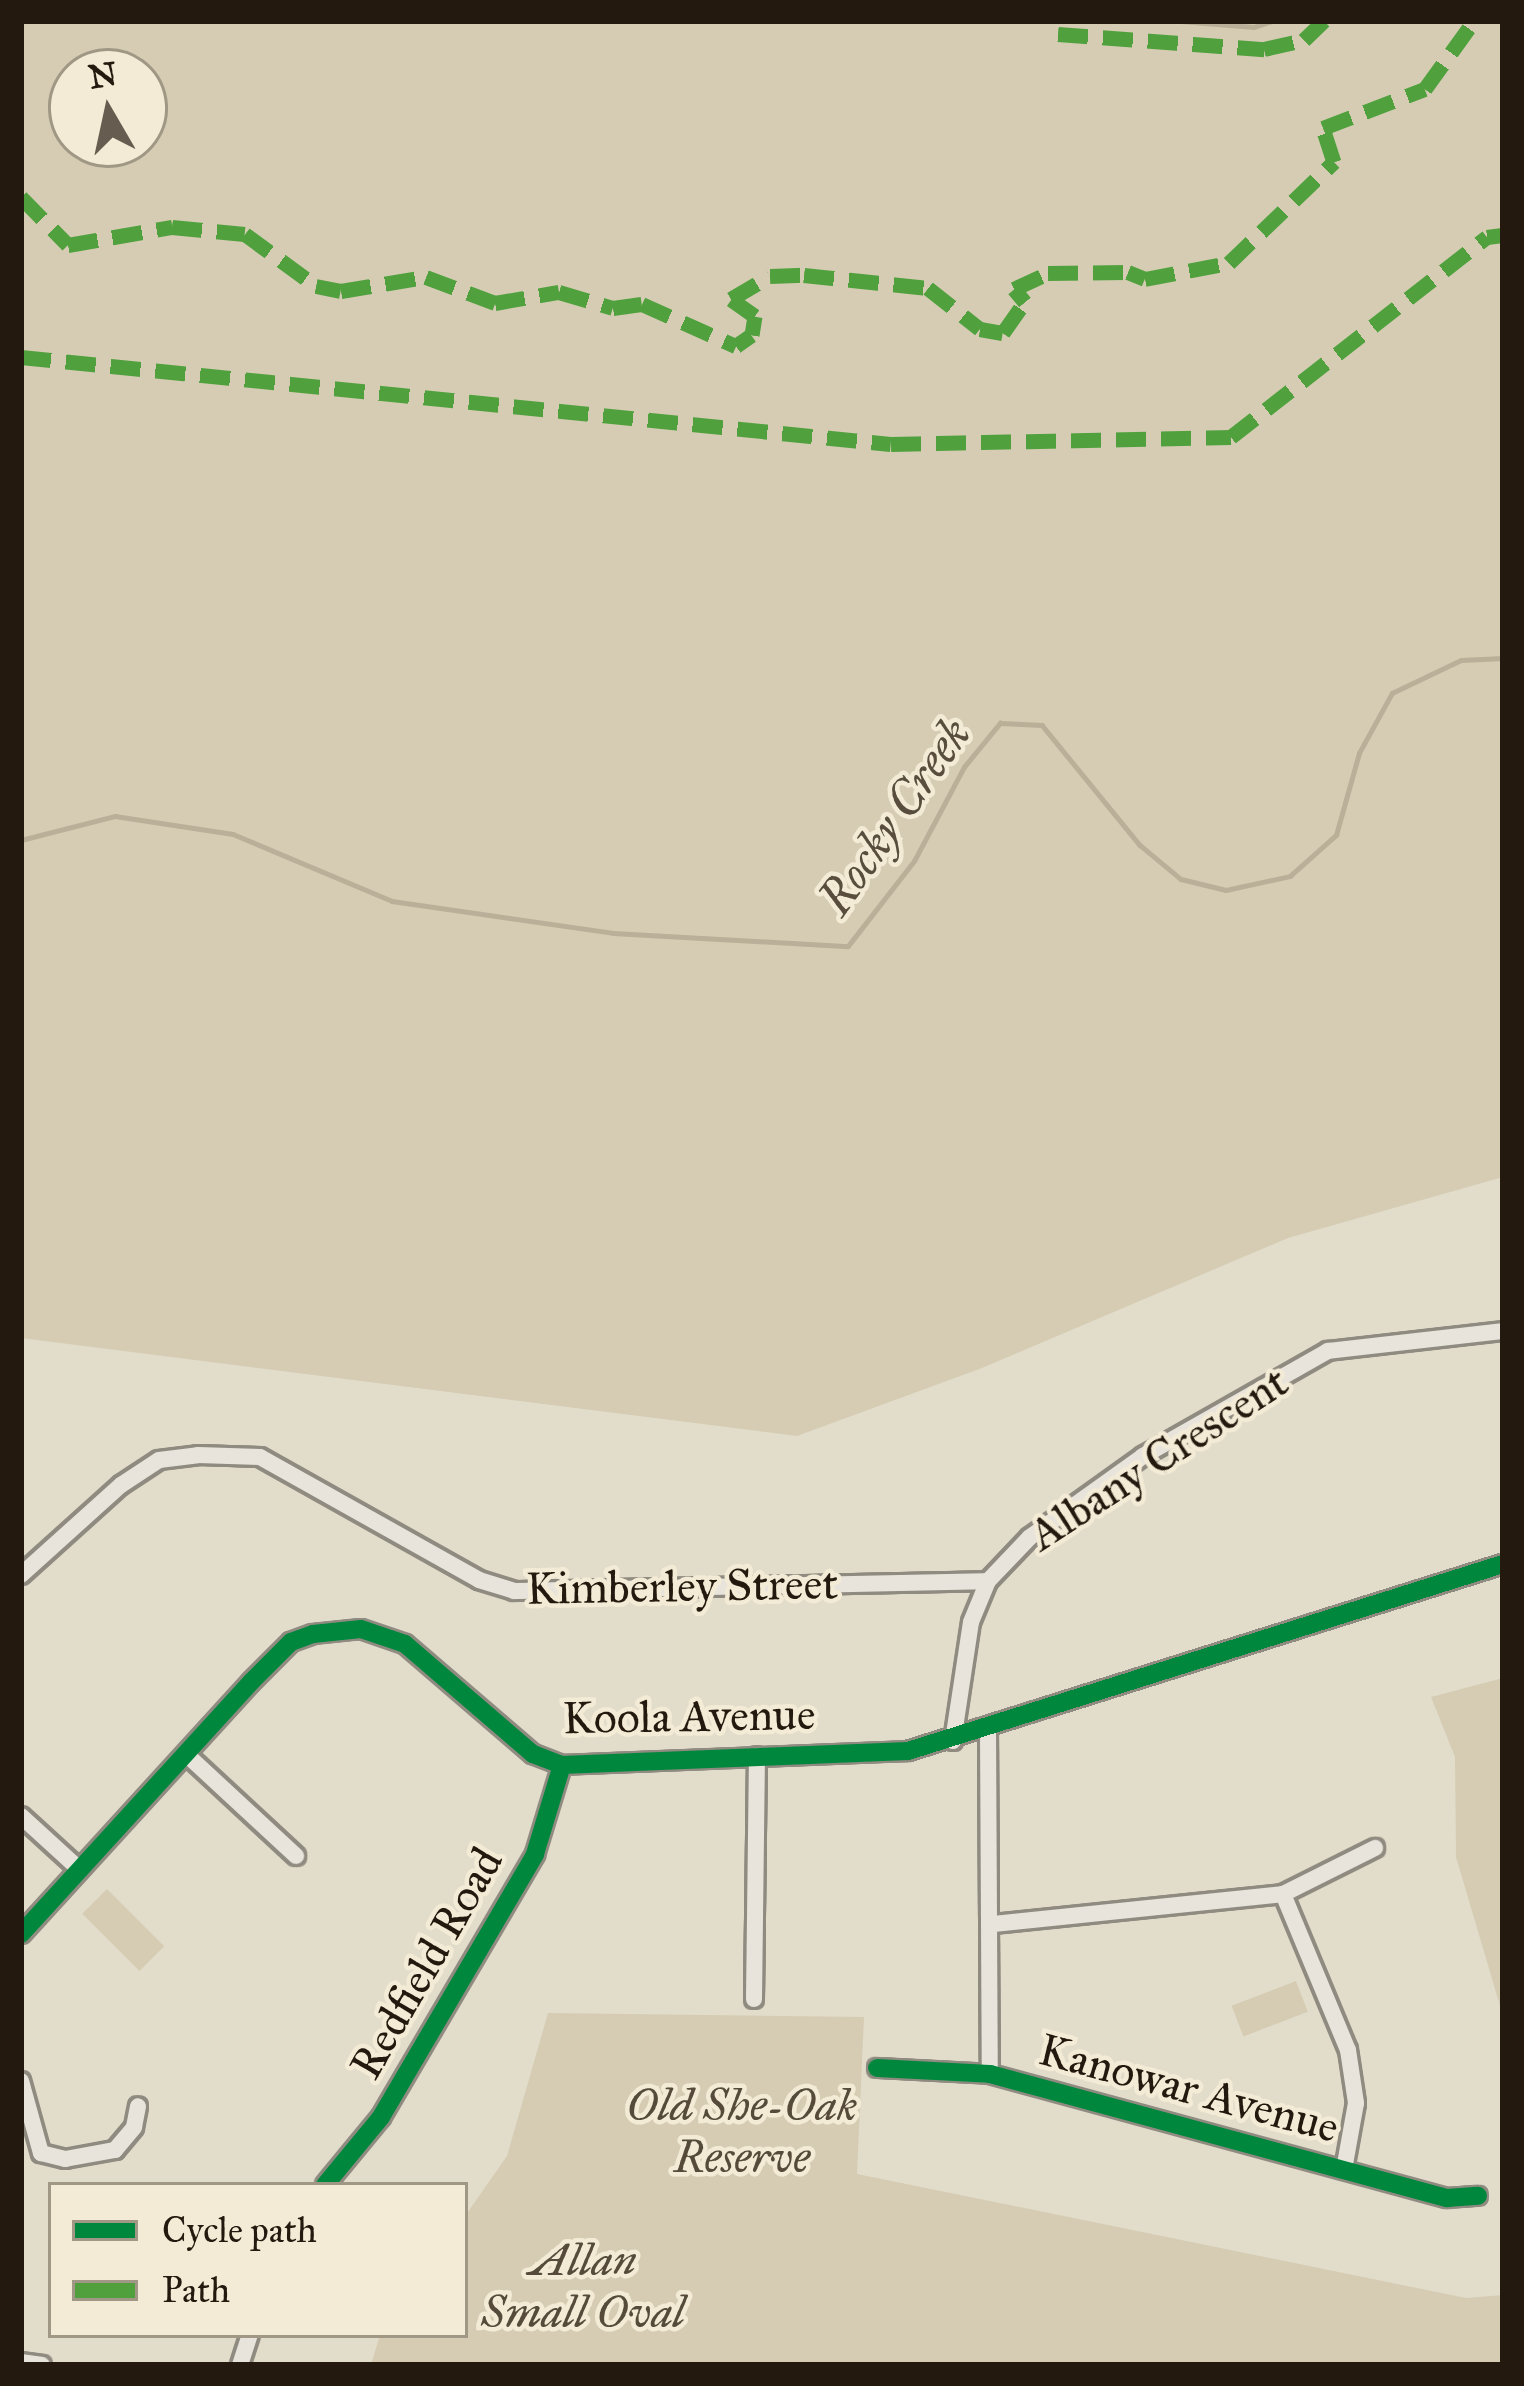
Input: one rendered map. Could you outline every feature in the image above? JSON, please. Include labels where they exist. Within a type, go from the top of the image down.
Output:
[{"type":"street","name":"Albany Crescent","points":[[953,1741],[960,1664],[988,1581],[1030,1537],[1143,1456],[1328,1352],[1503,1331]]},
{"type":"street","name":"Kimberley Street","points":[[21,1575],[121,1484],[159,1460],[198,1455],[260,1457],[461,1571],[514,1591],[988,1581]]},
{"type":"street","name":"Koola Avenue","points":[[21,1934],[291,1642],[337,1628],[405,1645],[533,1754],[562,1765],[908,1751],[988,1730],[1503,1564]]},
{"type":"street","points":[[988,1730],[994,1924],[990,2074]]},
{"type":"street","points":[[186,1754],[296,1856]]},
{"type":"street","points":[[754,1999],[757,1756]]},
{"type":"street","name":"Redfield Road","points":[[327,2182],[381,2117],[526,1871],[551,1820],[562,1765]]},
{"type":"street","points":[[21,1816],[79,1869]]},
{"type":"street","points":[[994,1924],[1283,1894],[1375,1848]]},
{"type":"street","points":[[1283,1894],[1348,2050],[1356,2103],[1344,2170]]},
{"type":"street","name":"Kanowar Avenue","points":[[877,2068],[990,2074],[1447,2198],[1478,2196]]},
{"type":"street","points":[[21,2081],[41,2153],[65,2159],[115,2150],[134,2127],[138,2106]]},
{"type":"street","points":[[21,2362],[42,2365]]},
{"type":"green space","points":[[21,21],[1503,21],[1503,1177],[1288,1238],[982,1368],[797,1436],[21,1338]]},
{"type":"green space","points":[[1503,1678],[1503,2016],[1456,1857],[1455,1757],[1431,1697]]},
{"type":"green space","points":[[107,1889],[164,1946],[140,1971],[82,1914]]},
{"type":"green space","points":[[1296,1981],[1308,2012],[1243,2037],[1232,2006]]},
{"type":"green space","name":"Old She-Oak Reserve","points":[[548,2013],[864,2017],[857,2174],[1466,2298],[1503,2295],[1503,2365],[371,2365],[379,2338],[468,2338],[468,2212],[507,2156]]},
{"type":"waterway","points":[[1181,21],[1254,27],[1272,21]]},
{"type":"waterway","name":"Rocky Creek","points":[[21,840],[115,816],[233,834],[392,901],[613,933],[848,946],[914,861],[964,767],[1000,723],[1042,725],[1140,845],[1181,879],[1226,890],[1290,876],[1336,835],[1359,753],[1392,693],[1461,660],[1503,658]]},
{"type":"marked path","points":[[1058,34],[1264,49],[1304,40],[1324,21]]},
{"type":"marked path","points":[[21,197],[68,245],[172,227],[245,234],[316,286],[341,291],[426,277],[495,303],[559,292],[613,308],[642,304],[736,346],[752,335],[755,316],[731,299],[770,276],[928,288],[980,329],[1003,333],[1025,302],[1014,289],[1048,273],[1128,272],[1145,279],[1229,263],[1334,162],[1323,128],[1425,89],[1474,21]]},
{"type":"marked path","points":[[21,357],[891,444],[1231,437],[1487,237],[1503,235]]},
{"type":"cycle path","points":[[21,1934],[251,1682],[291,1642],[313,1634],[361,1629],[405,1644],[533,1754],[562,1765],[908,1751],[1503,1564]]},
{"type":"cycle path","points":[[327,2182],[381,2117],[535,1854],[562,1765]]},
{"type":"cycle path","points":[[877,2068],[990,2074],[1447,2198],[1478,2196]]},
{"type":"park label","name":"Allan Small Oval","points":[[583,2286]]}]
